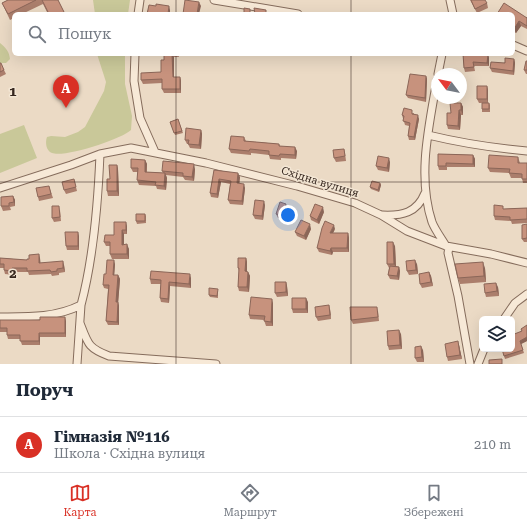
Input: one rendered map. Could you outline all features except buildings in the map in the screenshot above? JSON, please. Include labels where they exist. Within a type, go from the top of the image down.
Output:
[{"type":"street","points":[[138,12],[140,0]]},
{"type":"street","points":[[214,0],[286,12]]},
{"type":"street","points":[[450,0],[453,12]]},
{"type":"street","points":[[515,46],[527,51]]},
{"type":"street","points":[[135,56],[134,81],[140,118],[155,152]]},
{"type":"street","points":[[439,68],[442,56]]},
{"type":"street","points":[[433,104],[425,154],[425,193],[433,224],[448,247],[470,364]]},
{"type":"street","points":[[428,135],[482,146],[527,151]]},
{"type":"street","name":"Східна вулиця","points":[[0,188],[100,154],[131,148],[262,176],[355,203],[381,215],[407,231],[448,247],[491,254],[527,263]]},
{"type":"street","points":[[77,364],[81,305],[90,263],[98,192],[100,154]]},
{"type":"street","points":[[381,215],[396,216],[406,213],[421,202],[425,193]]},
{"type":"street","points":[[506,316],[515,303],[527,294]]},
{"type":"street","points":[[0,317],[46,316],[68,311],[81,305]]},
{"type":"street","points":[[80,323],[88,344],[96,351],[109,356],[216,364]]},
{"type":"street","points":[[478,364],[483,352]]},
{"type":"green space","points":[[93,0],[130,0],[128,12],[95,12]]},
{"type":"green space","points":[[0,43],[6,48],[9,54],[10,59],[6,63],[0,63]]},
{"type":"green space","points":[[98,56],[125,56],[125,84],[132,116],[131,130],[126,134],[93,147],[68,153],[58,154],[50,152],[46,146],[47,137],[65,137],[78,132],[85,127],[104,91],[106,82]]},
{"type":"green space","points":[[24,125],[37,158],[0,173],[0,134]]},
{"type":"place","name":"Гімназія №116","points":[[66,108]]}]
